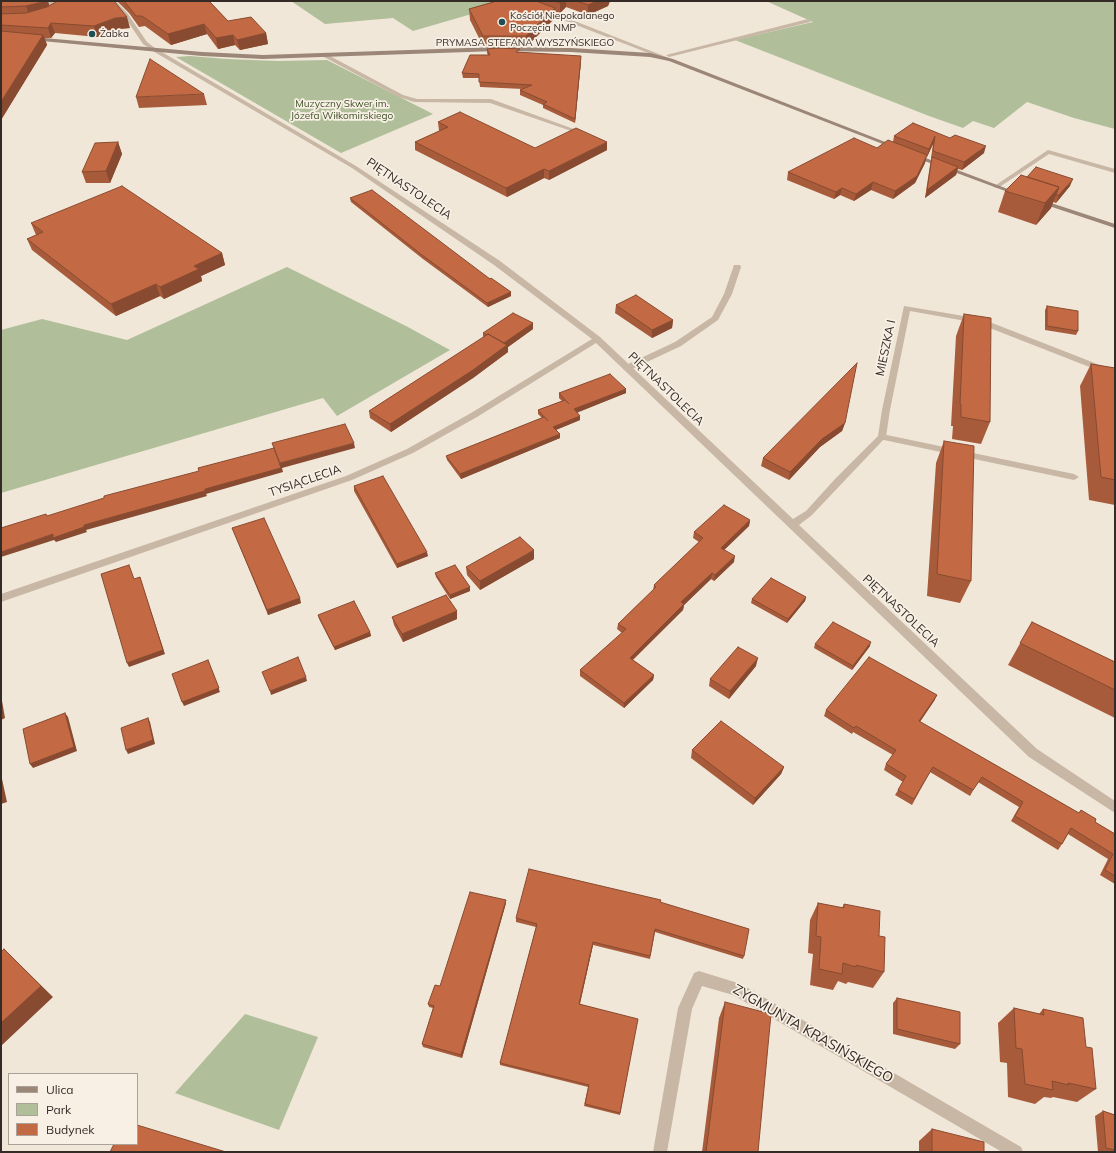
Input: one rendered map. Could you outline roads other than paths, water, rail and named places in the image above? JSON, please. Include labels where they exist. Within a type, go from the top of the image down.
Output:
[{"type":"street","points":[[42,17],[56,11],[51,1]]},
{"type":"street","name":"PIĘTNASTOLECIA","points":[[113,1],[126,15],[145,43],[153,49],[354,167],[497,263],[596,339],[1033,753],[1115,808]]},
{"type":"street","points":[[533,6],[670,57],[808,21]]},
{"type":"street","name":"PRYMASA STEFANA WYSZYŃSKIEGO","points":[[27,39],[202,54],[263,57],[326,56],[413,51],[572,50],[623,52],[670,57],[899,149]]},
{"type":"street","points":[[326,56],[401,96],[416,101],[490,100],[579,132]]},
{"type":"street","points":[[906,152],[1026,197]]},
{"type":"street","points":[[996,187],[1048,152],[1115,171]]},
{"type":"street","points":[[1034,199],[1115,226]]},
{"type":"street","points":[[627,368],[678,344],[715,318],[728,294],[737,267]]},
{"type":"street","name":"MIESZKA I","points":[[882,438],[887,402],[907,308],[979,321],[1115,374]]},
{"type":"street","name":"TYSIĄCLECIA","points":[[1,598],[349,478],[410,451],[474,415],[596,339]]},
{"type":"street","points":[[792,525],[809,512],[838,480],[882,438],[1074,477]]},
{"type":"street","name":"ZYGMUNTA KRASIŃSKIEGO","points":[[660,1152],[684,1008],[699,978],[736,989],[1016,1152]]},
{"type":"place","name":"Kościół Niepokalanego Poczęcia NMP","points":[[502,22]]},
{"type":"place","name":"Żabka","points":[[92,34]]},
{"type":"park label","name":"Muzyczny Skwer im. Józefa Wiłkomirskiego","points":[[342,110]]}]
